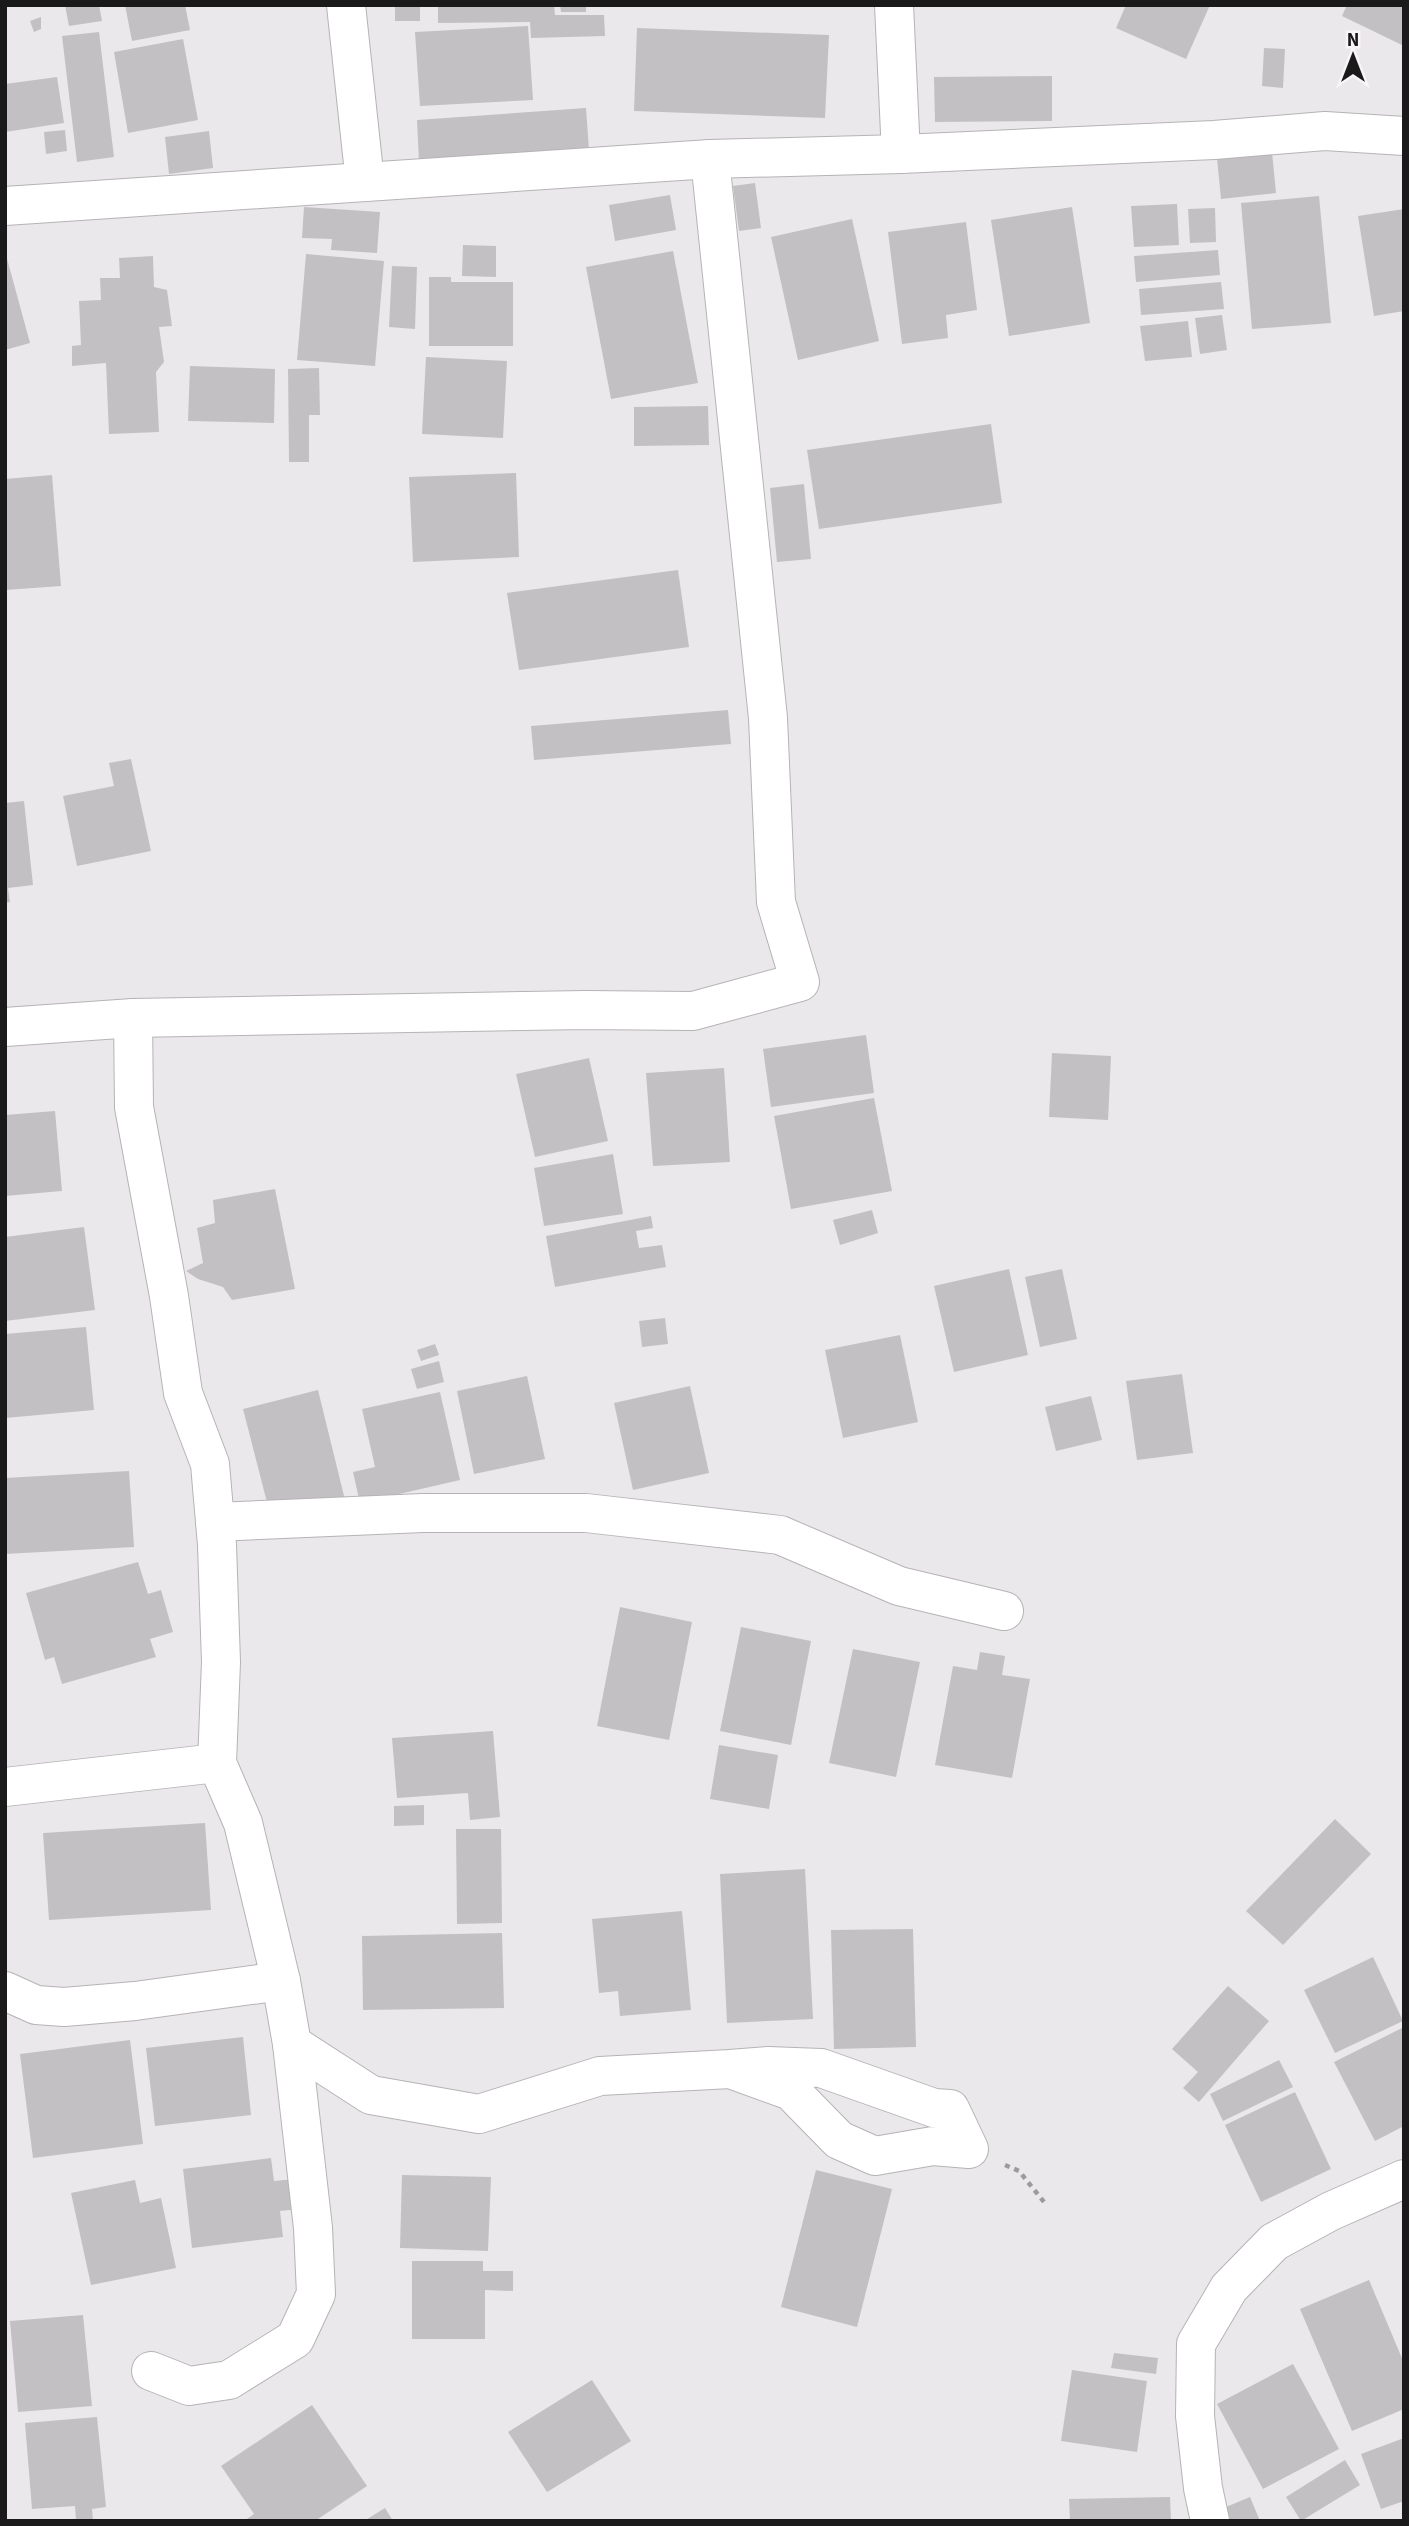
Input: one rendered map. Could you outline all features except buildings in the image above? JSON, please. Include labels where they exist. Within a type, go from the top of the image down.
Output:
[{"type":"street","points":[[346,5],[365,182]]},
{"type":"street","points":[[894,5],[901,154]]},
{"type":"street","points":[[5,206],[710,159],[901,154],[1325,131],[1404,136]]},
{"type":"street","points":[[5,1027],[133,1018],[571,1010],[693,1011],[800,982],[776,902],[768,718],[710,159]]},
{"type":"street","points":[[133,1018],[134,1107],[169,1296],[183,1393],[209,1464],[215,1522],[221,1662],[217,1763],[243,1823],[281,1981],[292,2044],[313,2228],[316,2294],[295,2339],[229,2380],[189,2386],[150,2371]]},
{"type":"street","points":[[215,1522],[423,1513],[586,1513],[780,1535],[899,1586],[1004,1611]]},
{"type":"street","points":[[5,1787],[217,1763]]},
{"type":"street","points":[[5,1991],[36,2005],[64,2007],[135,2001],[281,1981]]},
{"type":"street","points":[[292,2044],[371,2095],[479,2114],[600,2076],[768,2067],[821,2068],[934,2108],[950,2109],[969,2149]]},
{"type":"street","points":[[730,2069],[791,2091],[839,2140],[875,2156],[933,2146],[969,2149]]},
{"type":"street","points":[[1210,2521],[1203,2488],[1195,2416],[1196,2344],[1229,2287],[1274,2242],[1331,2211],[1404,2179]]},
{"type":"path","points":[[969,2149],[1018,2171],[1044,2202]]}]
